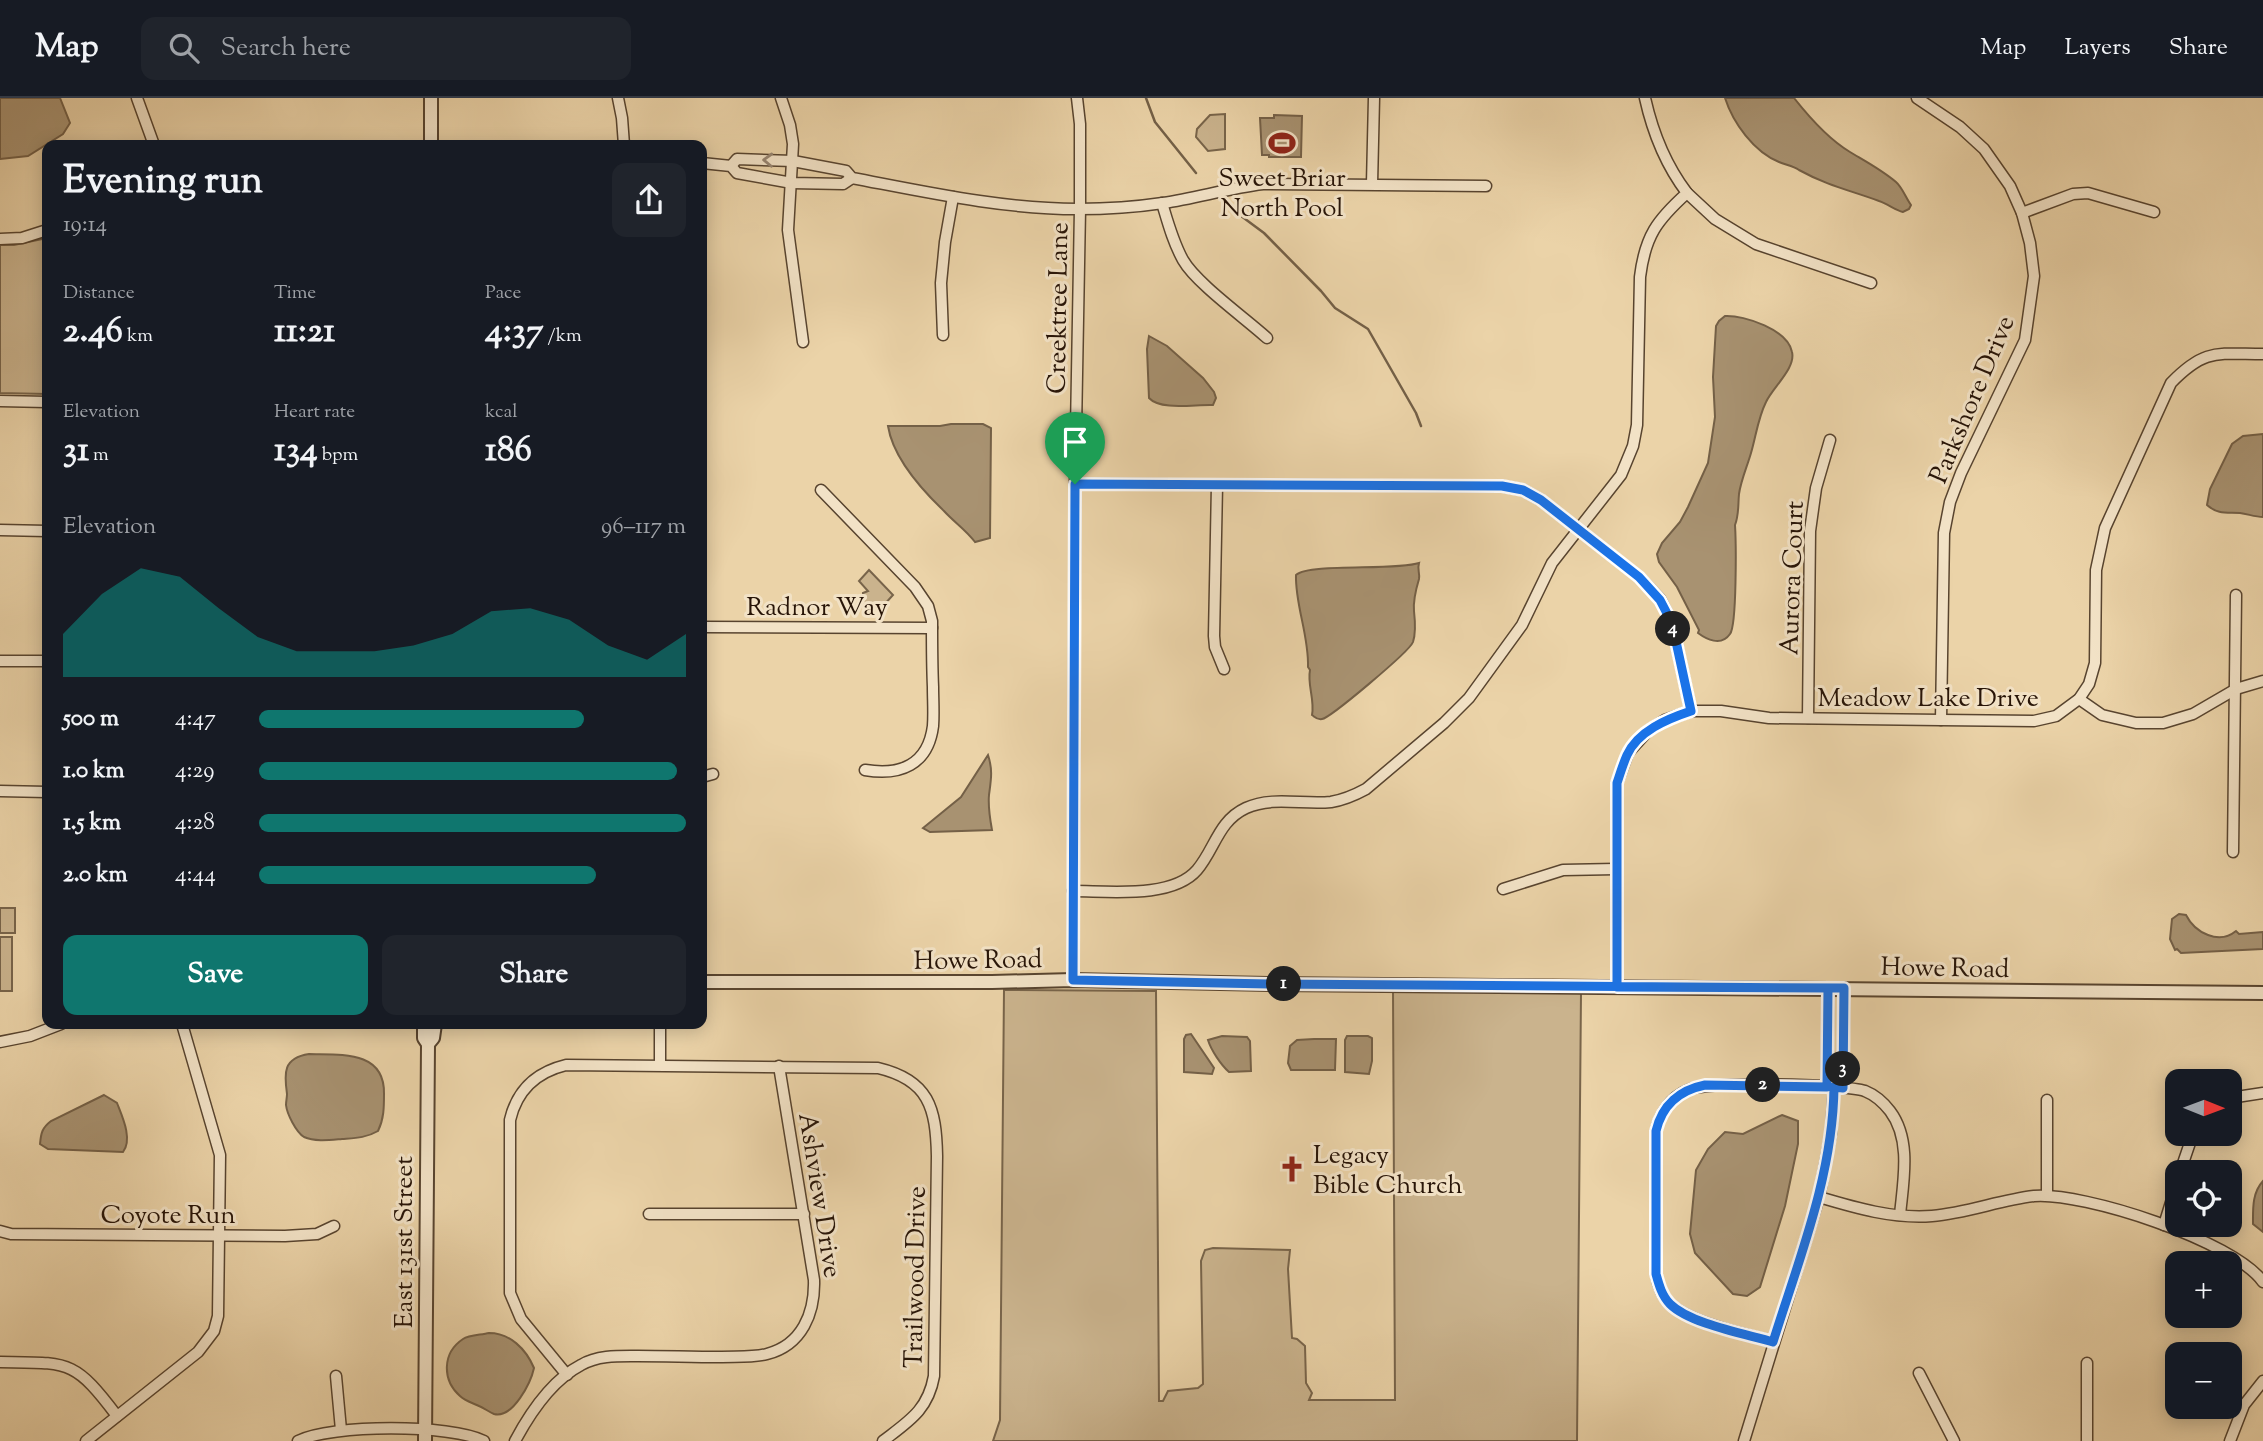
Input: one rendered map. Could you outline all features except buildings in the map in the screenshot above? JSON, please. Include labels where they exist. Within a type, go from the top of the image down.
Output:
[{"type":"street","points":[[137,98],[152,140]]},
{"type":"street","points":[[431,98],[431,140]]},
{"type":"street","points":[[618,98],[624,140]]},
{"type":"street","points":[[782,98],[790,125],[793,162],[788,230],[803,342]]},
{"type":"street","name":"Creektree Lane","points":[[1073,980],[1075,484],[1080,209],[1080,124],[1077,98]]},
{"type":"street","points":[[1372,184],[1374,98]]},
{"type":"street","points":[[1645,98],[1657,143],[1678,181],[1715,219],[1756,244],[1871,283]]},
{"type":"street","name":"Parkshore Drive","points":[[1917,98],[1960,127],[1984,149],[2010,186],[2031,243],[2034,276],[2025,340],[1961,473],[1950,502],[1944,533],[1941,720]]},
{"type":"street","points":[[731,166],[737,159],[793,162],[846,171],[852,178],[953,197],[1032,207],[1080,209],[1162,204],[1263,184],[1486,186]]},
{"type":"street","points":[[707,164],[731,166],[737,173],[792,183],[843,184],[852,178]]},
{"type":"street","points":[[1073,891],[1154,890],[1180,884],[1197,870],[1222,826],[1245,808],[1274,802],[1331,802],[1353,796],[1366,789],[1444,723],[1469,698],[1522,625],[1552,563],[1620,475],[1633,446],[1637,425],[1642,260],[1652,231],[1664,214],[1687,193]]},
{"type":"street","points":[[2022,213],[2073,194],[2088,193],[2154,212]]},
{"type":"street","points":[[943,335],[941,283],[953,197]]},
{"type":"street","points":[[1162,204],[1172,237],[1184,262],[1196,276],[1267,338]]},
{"type":"street","points":[[0,239],[42,231]]},
{"type":"street","points":[[2263,354],[2215,354],[2200,358],[2171,383],[2105,527],[2096,570],[2095,663],[2089,684],[2079,699],[2102,715],[2136,723],[2163,723],[2193,714],[2235,689],[2263,681]]},
{"type":"street","points":[[0,401],[42,402]]},
{"type":"street","name":"Aurora Court","points":[[1808,718],[1810,531],[1816,488],[1830,440]]},
{"type":"street","points":[[1075,484],[1502,486],[1523,490],[1578,528],[1639,577],[1660,600],[1672,623],[1691,711]]},
{"type":"street","points":[[1217,485],[1214,636],[1215,647],[1224,669]]},
{"type":"street","points":[[821,490],[915,587],[928,606],[932,628],[933,725],[927,745],[915,761],[899,771],[881,773],[865,770]]},
{"type":"street","points":[[0,530],[42,531]]},
{"type":"street","points":[[2233,852],[2236,595]]},
{"type":"street","name":"Radnor Way","points":[[707,627],[932,628]]},
{"type":"street","points":[[0,661],[42,662]]},
{"type":"street","name":"Meadow Lake Drive","points":[[1617,987],[1617,783],[1628,753],[1648,731],[1665,720],[1691,711],[1721,710],[1769,718],[2034,721],[2056,716],[2079,699]]},
{"type":"street","points":[[0,791],[42,792]]},
{"type":"street","points":[[1503,889],[1563,870],[1616,870]]},
{"type":"street","name":"Howe Road","points":[[707,982],[1073,980],[2263,993]]},
{"type":"street","points":[[1828,988],[1835,1087]]},
{"type":"street","points":[[1744,1441],[1819,1197],[1831,1133],[1844,988]]},
{"type":"street","points":[[0,1042],[30,1037],[49,1029]]},
{"type":"street","points":[[86,1441],[198,1352],[214,1331],[220,1301],[220,1155],[183,1029]]},
{"type":"street","name":"East 131st Street","points":[[424,1029],[424,1038],[428,1044],[425,1436]]},
{"type":"street","name":"East 131st Street","points":[[428,1044],[433,1038],[434,1029]]},
{"type":"street","points":[[660,1029],[660,1065]]},
{"type":"street","points":[[567,1375],[521,1319],[510,1293],[510,1120],[520,1094],[552,1068],[566,1065],[779,1066]]},
{"type":"street","name":"Trailwood Drive","points":[[779,1066],[878,1068],[907,1078],[926,1096],[932,1108],[937,1133],[934,1376],[923,1407],[883,1441]]},
{"type":"street","name":"Ashview Drive","points":[[515,1441],[546,1395],[580,1365],[610,1356],[756,1356],[777,1351],[801,1333],[808,1322],[814,1300],[814,1280],[779,1066]]},
{"type":"street","points":[[1773,1342],[1695,1319],[1682,1313],[1662,1294],[1656,1274],[1656,1131],[1661,1116],[1671,1102],[1686,1090],[1705,1085],[1835,1087],[1864,1091],[1875,1096],[1895,1118],[1904,1148],[1900,1215]]},
{"type":"street","points":[[2242,1096],[2263,1093]]},
{"type":"street","points":[[2047,1100],[2048,1195]]},
{"type":"street","points":[[1819,1197],[1875,1212],[1900,1215],[1942,1215],[2048,1195],[2082,1200],[2164,1224],[2247,1265],[2261,1278]]},
{"type":"street","points":[[649,1214],[804,1214]]},
{"type":"street","name":"Coyote Run","points":[[0,1231],[11,1234],[309,1235],[334,1226]]},
{"type":"street","points":[[0,1362],[66,1366],[85,1377],[117,1416]]},
{"type":"street","points":[[2087,1363],[2087,1441]]},
{"type":"street","points":[[1919,1373],[1954,1441]]},
{"type":"street","points":[[336,1376],[341,1430]]},
{"type":"street","points":[[2230,1441],[2244,1405],[2263,1381]]},
{"type":"street","points":[[298,1441],[341,1430],[425,1436],[456,1432],[484,1441]]},
{"type":"shaded area","points":[[0,98],[60,98],[70,123],[63,134],[53,140],[42,140],[42,147],[28,156],[0,159]]},
{"type":"shaded area","points":[[1725,98],[1794,98],[1834,141],[1896,182],[1911,205],[1909,209],[1900,211],[1770,157],[1746,136],[1733,117]]},
{"type":"shaded area","points":[[1225,114],[1225,149],[1208,151],[1196,137],[1197,129],[1210,115]]},
{"type":"shaded area","name":"Sweet Briar North Pool","points":[[1274,115],[1302,116],[1301,157],[1262,155],[1260,118],[1274,118]]},
{"type":"shaded area","points":[[42,239],[42,394],[0,393],[0,245]]},
{"type":"shaded area","points":[[1725,316],[1754,321],[1774,331],[1789,344],[1792,358],[1787,371],[1763,408],[1741,484],[1735,525],[1734,615],[1730,634],[1718,641],[1698,633],[1699,630],[1677,587],[1659,562],[1657,554],[1662,543],[1680,522],[1708,463],[1715,417],[1713,377],[1716,326]]},
{"type":"shaded area","points":[[1149,336],[1167,346],[1203,378],[1214,392],[1216,398],[1213,405],[1170,406],[1149,398]]},
{"type":"shaded area","points":[[983,424],[991,428],[990,538],[975,542],[926,493],[902,461],[888,426]]},
{"type":"shaded area","points":[[2263,434],[2263,517],[2211,508],[2207,505],[2210,489],[2232,444],[2243,436]]},
{"type":"shaded area","points":[[1419,563],[1413,642],[1385,670],[1328,716],[1319,719],[1312,715],[1310,670],[1296,575],[1318,569],[1392,567]]},
{"type":"shaded area","points":[[869,570],[893,595],[883,606],[863,606],[863,593],[868,591],[859,581]]},
{"type":"shaded area","points":[[988,755],[991,770],[989,804],[992,830],[930,832],[923,828],[961,797]]},
{"type":"shaded area","points":[[0,908],[15,908],[15,933],[0,933]]},
{"type":"shaded area","points":[[2179,914],[2186,915],[2201,932],[2215,937],[2236,931],[2239,934],[2263,932],[2263,949],[2181,953],[2175,950],[2170,939],[2172,919]]},
{"type":"shaded area","points":[[0,937],[12,937],[12,991],[0,991]]},
{"type":"shaded area","points":[[1004,990],[1156,991],[1159,1401],[1163,1401],[1168,1391],[1198,1388],[1203,1384],[1201,1261],[1205,1250],[1213,1248],[1290,1250],[1288,1269],[1292,1338],[1305,1346],[1306,1383],[1312,1393],[1309,1400],[1395,1400],[1393,990],[1581,993],[1577,1441],[993,1441],[1000,1420]]},
{"type":"shaded area","points":[[1191,1034],[1214,1068],[1212,1074],[1184,1072],[1184,1039]]},
{"type":"shaded area","points":[[1222,1036],[1247,1037],[1250,1041],[1251,1071],[1229,1072],[1223,1065],[1208,1040]]},
{"type":"shaded area","points":[[1347,1036],[1372,1038],[1369,1074],[1345,1072]]},
{"type":"shaded area","points":[[1336,1039],[1335,1070],[1291,1070],[1288,1063],[1290,1046],[1297,1040]]},
{"type":"shaded area","points":[[309,1054],[347,1055],[369,1062],[377,1069],[384,1094],[383,1117],[378,1131],[360,1137],[328,1140],[313,1140],[301,1135],[292,1122],[286,1105],[286,1073],[294,1059]]},
{"type":"shaded area","points":[[104,1095],[117,1103],[124,1121],[127,1141],[123,1152],[48,1149],[40,1144],[42,1131],[51,1121]]},
{"type":"shaded area","points":[[1782,1115],[1798,1121],[1798,1144],[1785,1206],[1760,1287],[1747,1296],[1733,1294],[1695,1253],[1690,1234],[1696,1170],[1708,1149],[1725,1132],[1743,1134]]},
{"type":"shaded area","points":[[2263,1181],[2263,1232],[2253,1224],[2253,1207]]},
{"type":"shaded area","points":[[489,1333],[504,1336],[516,1343],[534,1368],[520,1398],[508,1411],[501,1414],[494,1414],[462,1398],[454,1390],[448,1375],[448,1359],[456,1345],[466,1338]]},
{"type":"waterway","points":[[1146,98],[1155,122],[1196,173]]},
{"type":"waterway","points":[[1233,210],[1264,233],[1335,308],[1368,329],[1421,426]]},
{"type":"place","name":"Sweet Briar North Pool","points":[[1282,143]]},
{"type":"place","name":"Legacy Bible Church","points":[[1292,1169]]},
{"type":"route","points":[[1075,484],[1073,980],[1269,984],[1617,987],[1828,988],[1827,1087],[1695,1087],[1686,1090],[1671,1102],[1661,1116],[1656,1131],[1656,1274],[1662,1294],[1682,1313],[1695,1319],[1773,1342],[1819,1197],[1831,1133],[1834,1087],[1843,1088],[1844,988],[1617,987],[1617,783],[1628,753],[1648,731],[1665,720],[1691,711],[1672,623],[1660,600],[1639,577],[1541,500],[1523,490],[1502,486],[1075,484]]}]
